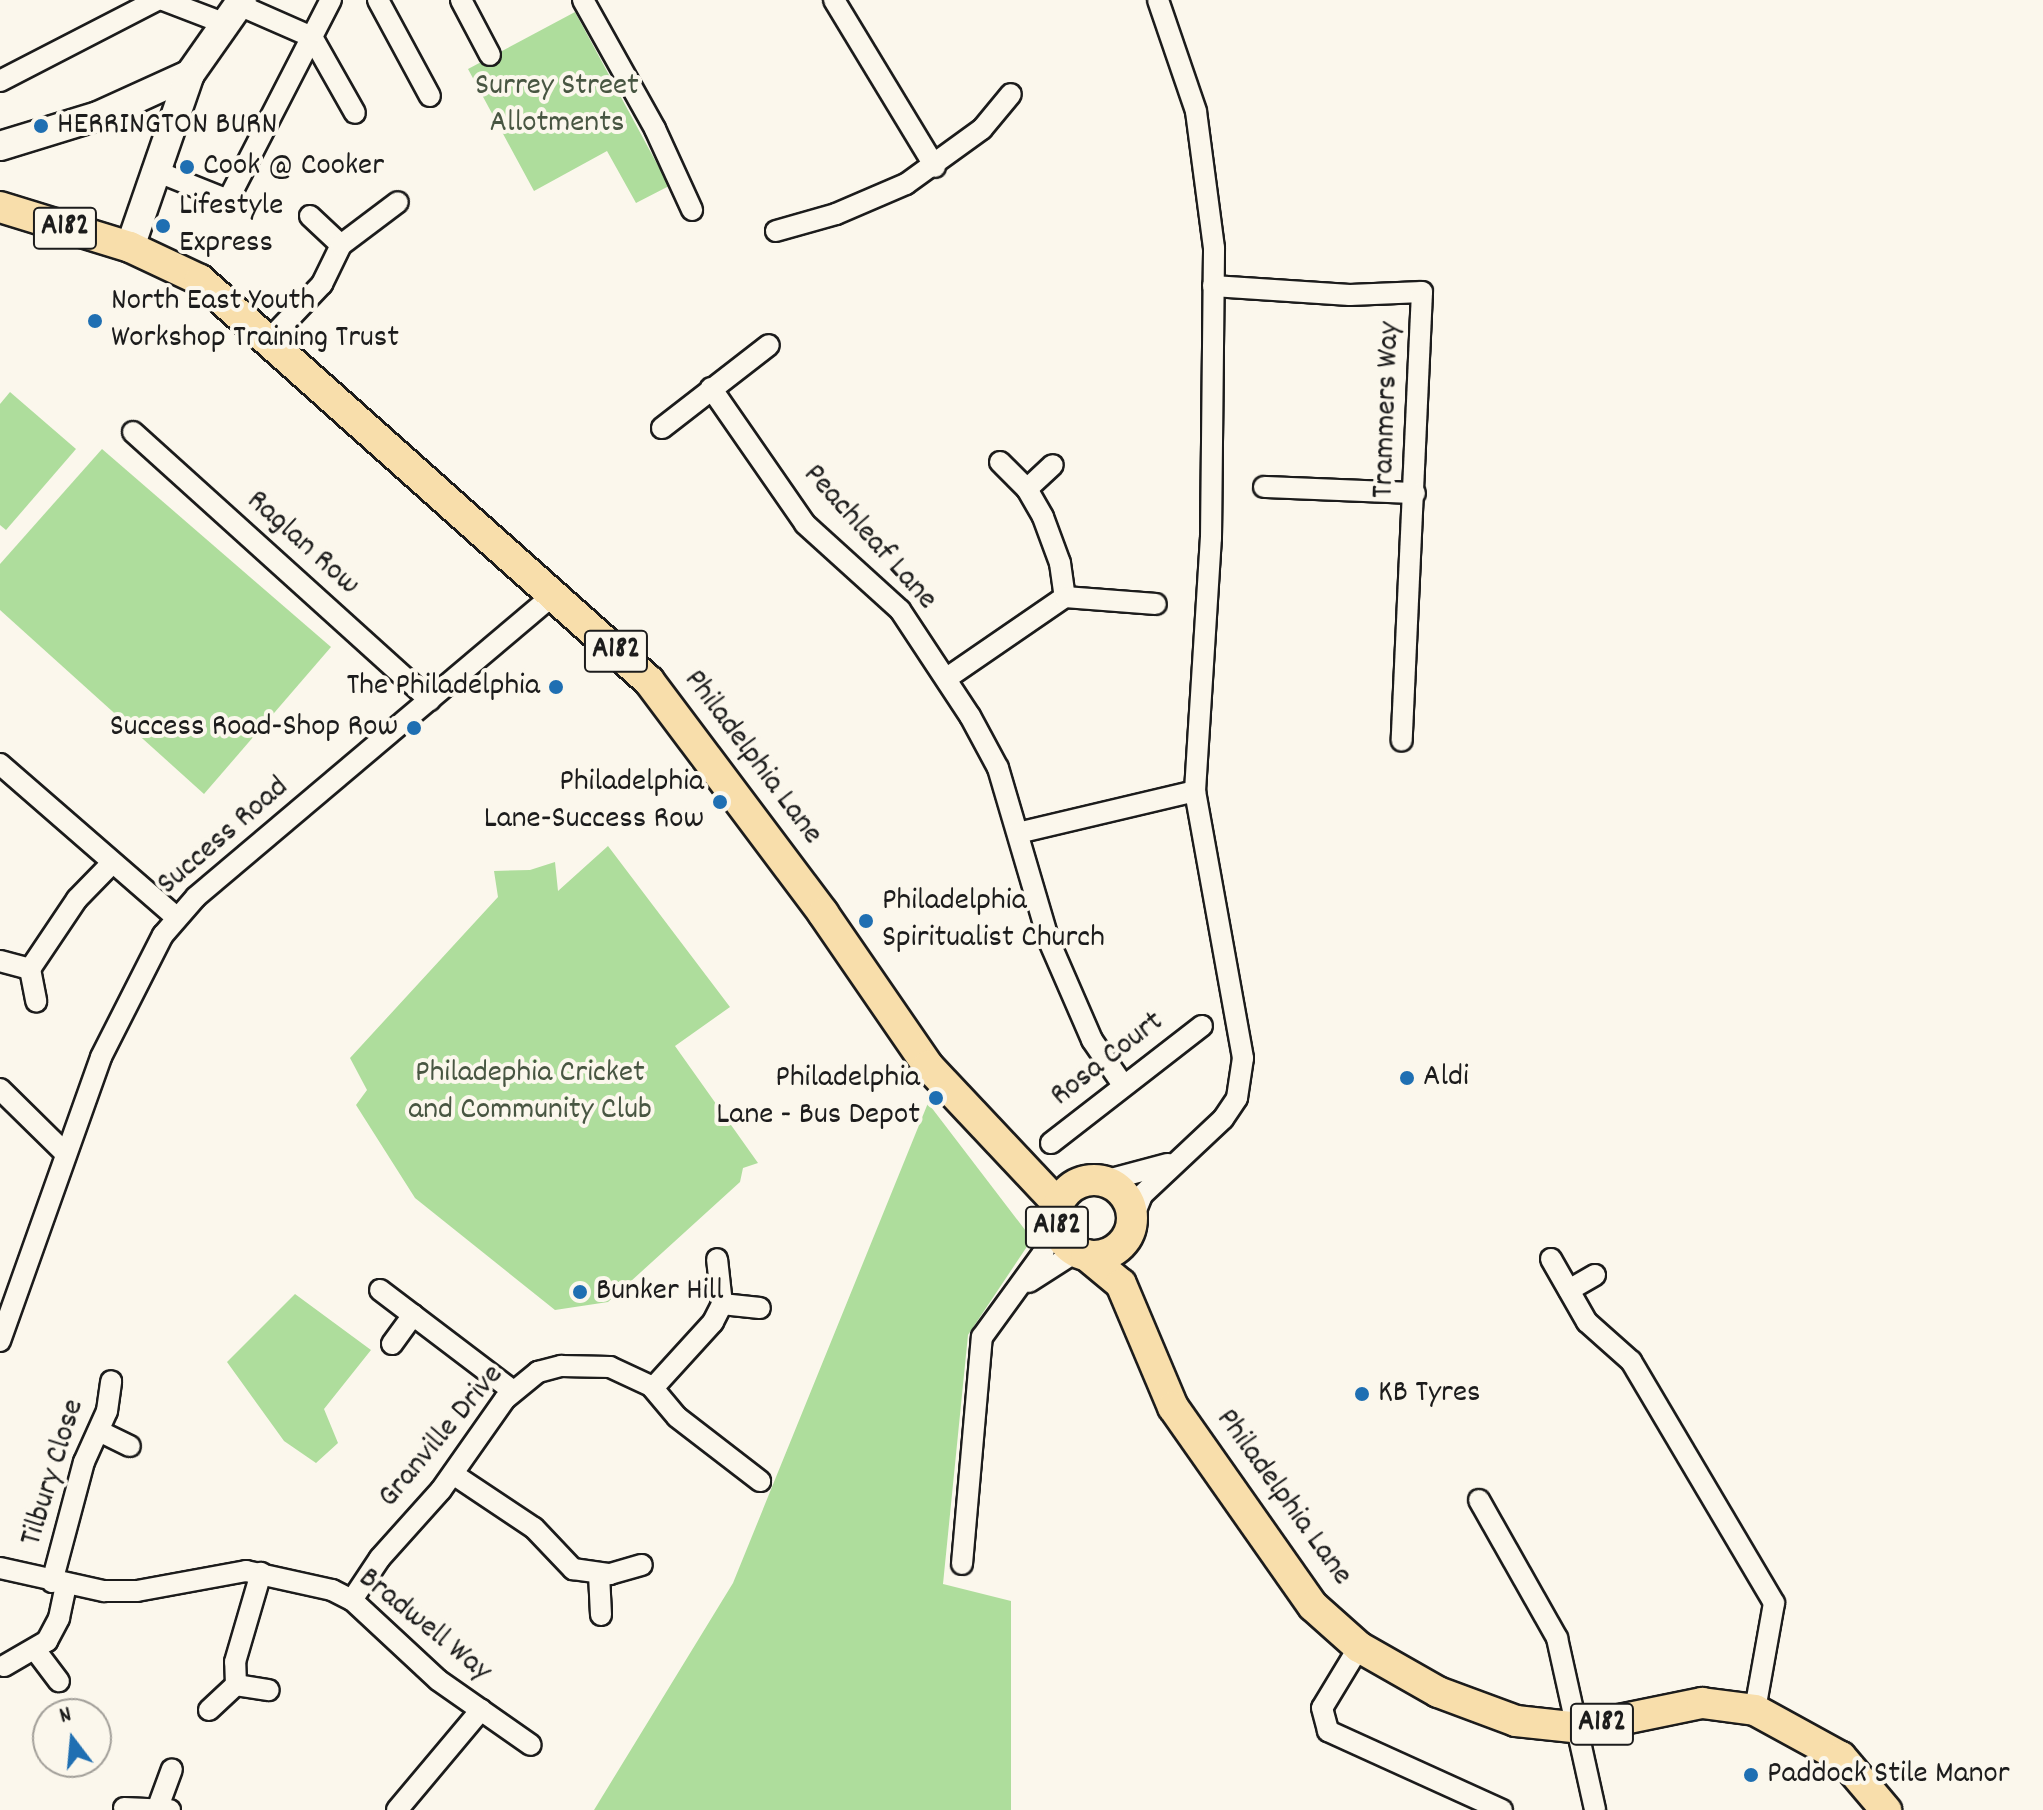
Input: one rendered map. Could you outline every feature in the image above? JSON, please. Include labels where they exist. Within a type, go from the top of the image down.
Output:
[{"type":"main road","points":[[130,247],[153,170],[190,74],[236,10]]},
{"type":"main road","points":[[0,146],[98,116],[190,74]]},
{"type":"main road","name":"A182","points":[[0,207],[130,247]]},
{"type":"main road","name":"Philadelphia Lane","points":[[130,247],[200,280],[649,681],[928,1066],[1008,1146],[1057,1210],[1060,1236],[1121,1284],[1144,1329],[1173,1407],[1313,1606],[1359,1647],[1438,1692],[1516,1721],[1580,1728],[1702,1703],[1755,1710],[1841,1757],[1886,1810]]},
{"type":"main road","name":"Philadelphia Lane","points":[[1008,1146],[1124,1194],[1144,1329]]},
{"type":"main road","name":"A182","points":[[1057,1210],[1092,1181]]},
{"type":"main road","name":"A182","points":[[1081,1254],[1108,1254],[1131,1225]]},
{"type":"street","points":[[0,81],[160,0],[236,10],[312,37],[355,113]]},
{"type":"street","points":[[153,170],[228,200],[331,0]]},
{"type":"street","points":[[378,0],[430,96]]},
{"type":"street","points":[[461,0],[490,55]]},
{"type":"street","points":[[583,0],[655,129],[692,210]]},
{"type":"street","points":[[834,0],[935,167]]},
{"type":"street","points":[[1131,1225],[1142,1195],[1223,1119],[1237,1098],[1243,1058],[1195,791],[1211,538],[1214,248],[1196,111],[1158,0]]},
{"type":"street","points":[[776,231],[836,214],[935,167],[982,129],[1011,94]]},
{"type":"street","points":[[268,341],[322,284],[341,245],[398,202]]},
{"type":"street","points":[[310,216],[341,245]]},
{"type":"street","name":"Trammers Way","points":[[1213,286],[1350,295],[1422,292],[1402,741]]},
{"type":"street","points":[[662,428],[769,345]]},
{"type":"street","name":"Peachleaf Lane","points":[[711,388],[805,524],[900,610],[947,678],[998,768],[1049,941],[1092,1040],[1123,1085]]},
{"type":"street","name":"Raglan Row","points":[[133,432],[430,700]]},
{"type":"street","points":[[1000,462],[1027,489],[1060,563],[1065,597]]},
{"type":"street","points":[[1027,489],[1053,465]]},
{"type":"street","points":[[1264,487],[1415,493]]},
{"type":"street","name":"Success Road","points":[[0,1341],[9,1285],[121,1010],[176,917],[554,595]]},
{"type":"street","points":[[947,678],[1065,597],[1156,604]]},
{"type":"street","points":[[0,764],[176,917]]},
{"type":"street","points":[[1018,833],[1195,791]]},
{"type":"street","points":[[36,1001],[30,969],[77,899],[112,863]]},
{"type":"street","points":[[0,961],[30,969]]},
{"type":"street","name":"Rosa Court","points":[[1051,1143],[1202,1026]]},
{"type":"street","points":[[0,1089],[64,1152]]},
{"type":"street","points":[[1092,1181],[1134,1177],[1176,1161]]},
{"type":"street","points":[[962,1564],[982,1337],[1043,1253],[1057,1210]]},
{"type":"street","points":[[1016,1292],[1081,1254]]},
{"type":"street","points":[[653,1388],[694,1346],[722,1304],[717,1259]]},
{"type":"street","points":[[1551,1259],[1587,1322],[1631,1361],[1774,1603],[1755,1710]]},
{"type":"street","points":[[1569,1290],[1595,1275]]},
{"type":"street","points":[[380,1290],[513,1391]]},
{"type":"street","points":[[722,1304],[760,1308]]},
{"type":"street","points":[[392,1344],[413,1315]]},
{"type":"street","name":"Granville Drive","points":[[352,1600],[380,1558],[453,1474],[513,1391],[538,1372],[586,1363],[633,1375],[653,1388],[677,1417],[760,1481]]},
{"type":"street","name":"Tilbury Close","points":[[36,1651],[54,1631],[59,1583],[84,1462],[101,1432],[111,1381]]},
{"type":"street","points":[[101,1432],[130,1446]]},
{"type":"street","points":[[453,1474],[534,1528],[573,1569],[599,1574],[642,1565]]},
{"type":"street","points":[[1479,1500],[1536,1592],[1557,1638],[1580,1728],[1595,1810]]},
{"type":"street","name":"Bradwell Way","points":[[0,1568],[59,1583],[120,1592],[215,1574],[261,1573],[352,1600],[438,1680],[531,1745]]},
{"type":"street","points":[[209,1710],[236,1685],[235,1662],[261,1573]]},
{"type":"street","points":[[599,1574],[601,1615]]},
{"type":"street","points":[[1359,1647],[1322,1708],[1328,1731],[1502,1810]]},
{"type":"street","points":[[4,1666],[36,1651],[59,1681]]},
{"type":"street","points":[[236,1685],[269,1690]]},
{"type":"street","name":"Bradwell Way","points":[[397,1810],[481,1710]]},
{"type":"street","points":[[124,1808],[164,1808],[172,1769]]},
{"type":"green space","name":"Surrey Street Allotments","points":[[575,12],[669,186],[636,203],[607,151],[534,191],[468,69]]},
{"type":"green space","points":[[10,392],[76,449],[6,530],[0,525],[0,404]]},
{"type":"green space","points":[[102,449],[331,647],[204,794],[0,610],[0,564]]},
{"type":"green space","name":"Philadephia Cricket and Community Club","points":[[608,846],[730,1007],[675,1046],[758,1163],[743,1168],[740,1182],[608,1302],[555,1310],[415,1198],[356,1105],[367,1090],[350,1058],[498,897],[494,871],[530,870],[555,862],[558,891]]},
{"type":"green space","points":[[928,1103],[1032,1239],[968,1335],[943,1584],[1011,1601],[1011,1810],[594,1810],[733,1583]]},
{"type":"green space","points":[[295,1294],[371,1350],[324,1409],[338,1443],[316,1463],[284,1441],[227,1362]]},
{"type":"place","name":"HERRINGTON BURN","points":[[41,126]]},
{"type":"place","name":"Cook @ Cooker","points":[[187,167]]},
{"type":"place","name":"Lifestyle Express","points":[[163,226]]},
{"type":"place","name":"North East Youth Workshop Training Trust","points":[[95,321]]},
{"type":"place","name":"The Philadelphia","points":[[556,687]]},
{"type":"place","name":"Success Road-Shop Row","points":[[414,728]]},
{"type":"place","name":"Philadelphia Lane-Success Row","points":[[720,802]]},
{"type":"place","name":"Philadelphia Spiritualist Church","points":[[866,921]]},
{"type":"place","name":"Aldi","points":[[1407,1078]]},
{"type":"place","name":"Philadelphia Lane - Bus Depot","points":[[936,1098]]},
{"type":"place","name":"Bunker Hill","points":[[580,1292]]},
{"type":"place","name":"KB Tyres","points":[[1362,1394]]},
{"type":"place","name":"Paddock Stile Manor","points":[[1751,1775]]}]
